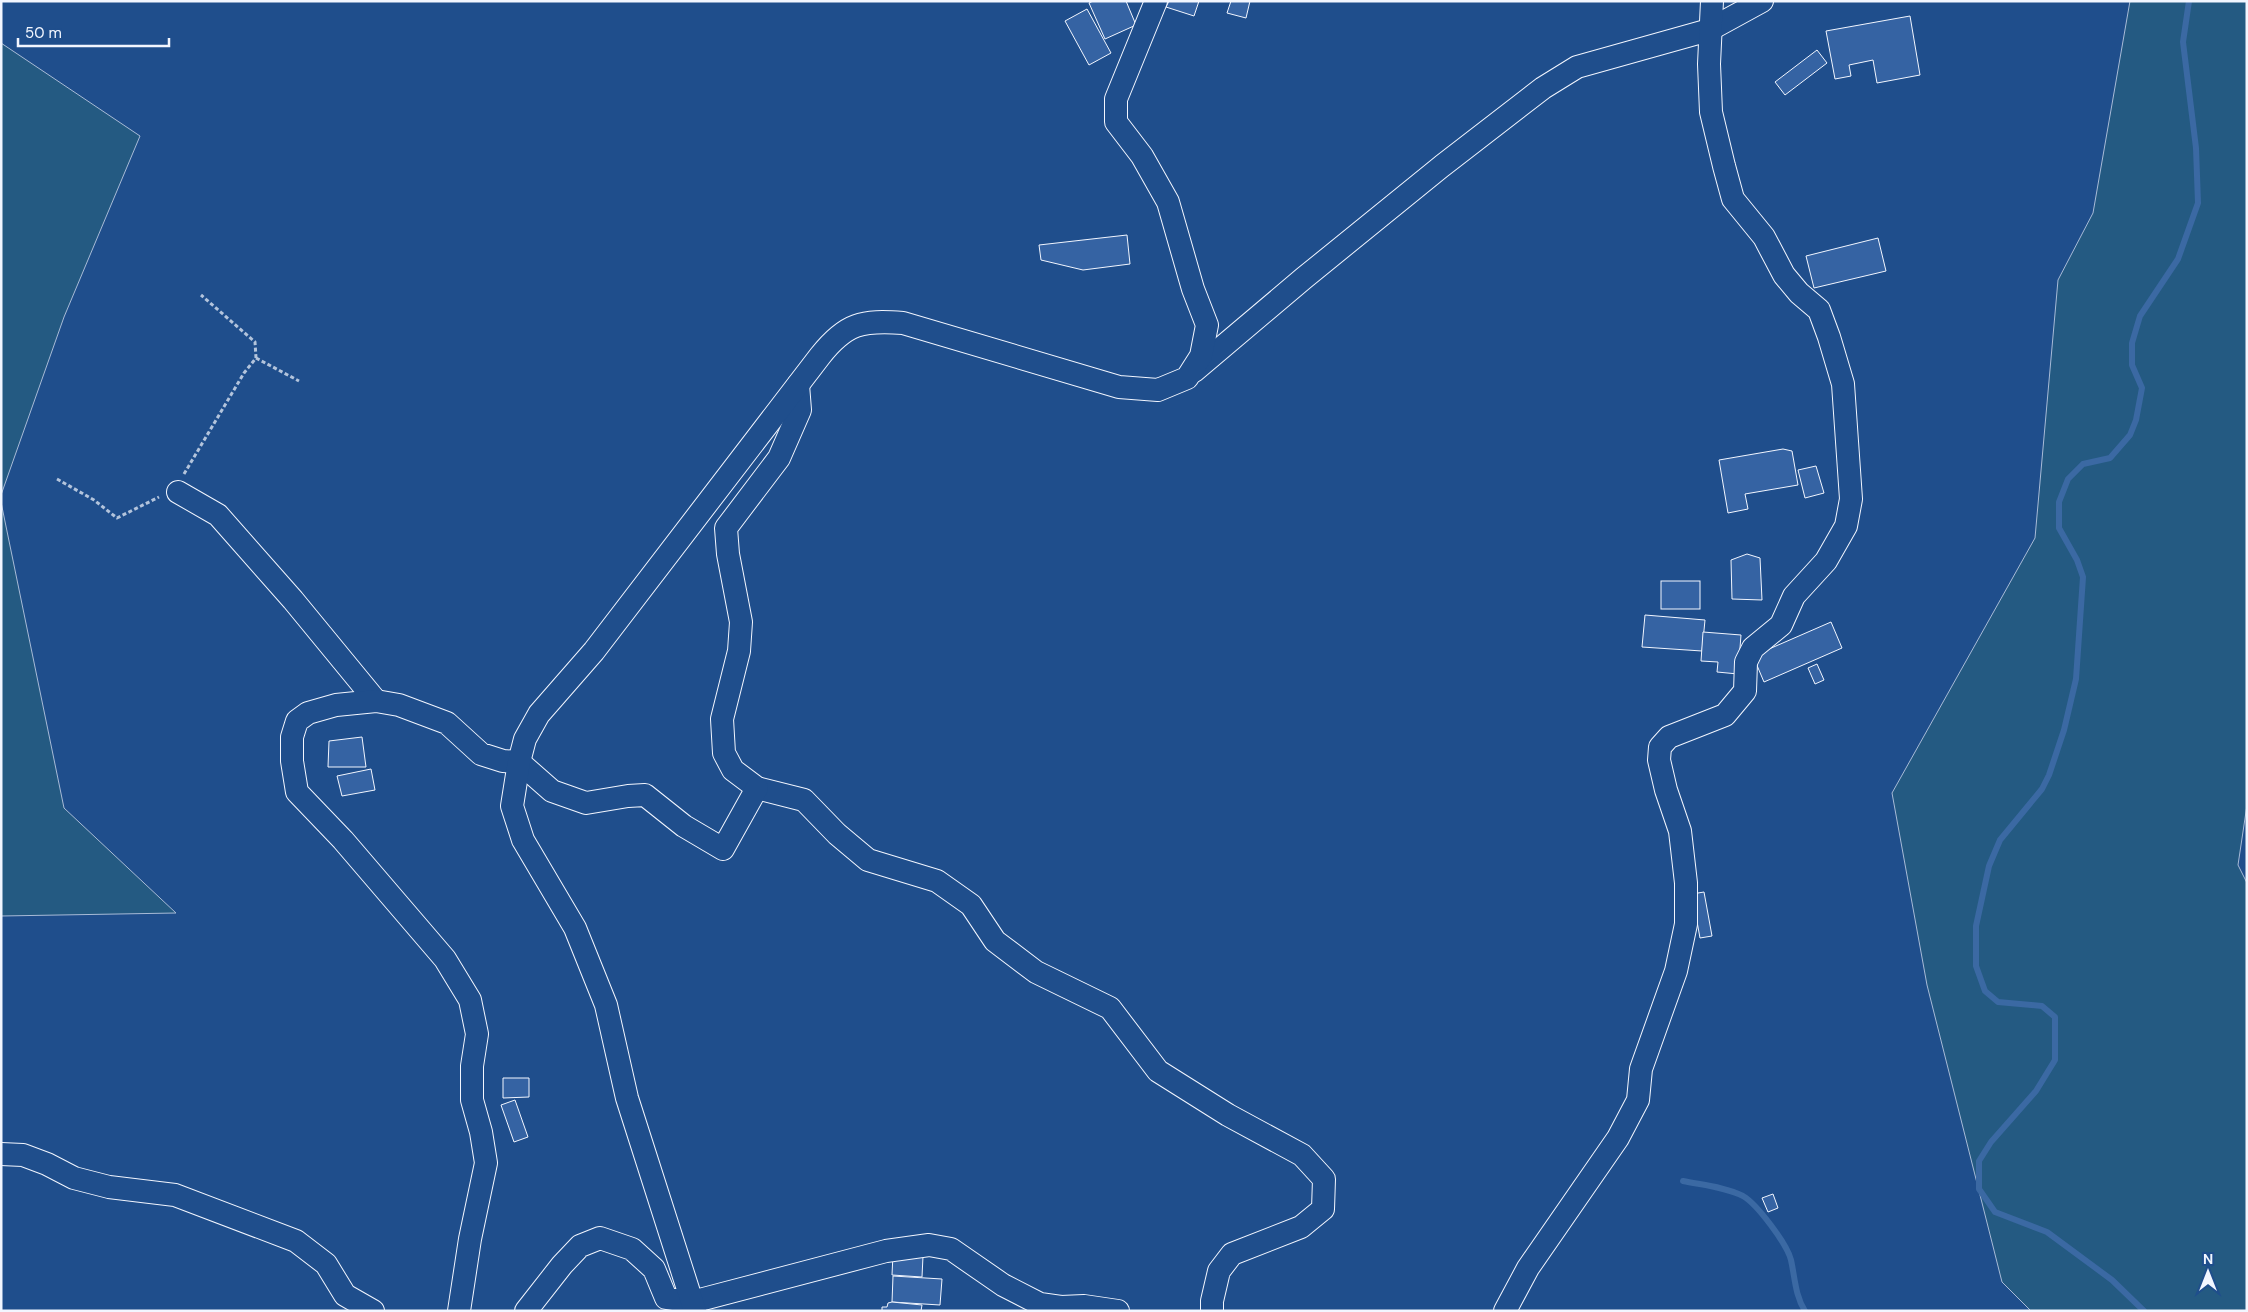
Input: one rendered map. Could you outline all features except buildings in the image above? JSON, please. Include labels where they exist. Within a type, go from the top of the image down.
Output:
[{"type":"street","points":[[1156,1],[1116,98],[1116,122],[1142,156],[1168,202],[1193,289],[1208,324],[1201,356],[1187,378]]},
{"type":"street","points":[[1505,1311],[1528,1268],[1618,1138],[1638,1100],[1642,1069],[1676,971],[1686,924],[1686,883],[1680,831],[1659,760],[1660,747],[1669,737],[1726,716],[1745,691],[1746,662],[1753,648],[1781,625],[1794,596],[1826,561],[1846,526],[1851,498],[1843,384],[1830,337],[1819,310],[1799,293],[1784,275],[1764,237],[1733,199],[1711,112],[1709,30],[1712,1]]},
{"type":"street","points":[[694,1306],[628,1098],[606,1006],[575,928],[524,840],[512,806],[519,762],[525,739],[539,714],[594,651],[832,340],[850,328],[874,321],[902,323],[932,330],[1119,387],[1158,390],[1187,378],[1304,278],[1434,172],[1543,88],[1577,67],[1709,30],[1762,1]]},
{"type":"street","points":[[798,384],[800,410],[779,458],[726,528],[728,554],[741,622],[739,651],[722,719],[724,753],[733,770],[757,788],[804,800],[837,834],[868,860],[937,881],[971,904],[995,941],[1036,972],[1110,1008],[1158,1070],[1228,1116],[1302,1155],[1324,1180],[1323,1209],[1301,1227],[1232,1254],[1219,1271],[1212,1301],[1212,1311]]},
{"type":"street","points":[[178,492],[218,515],[293,600],[376,701]]},
{"type":"street","points":[[459,1311],[470,1240],[486,1163],[481,1132],[472,1100],[472,1066],[477,1034],[470,1000],[445,958],[343,840],[297,792],[292,761],[292,737],[297,721],[308,713],[336,705],[376,701],[399,705],[446,723],[481,754],[503,761],[519,762],[552,791],[586,803],[645,795],[684,826],[723,849],[757,788]]},
{"type":"street","points":[[1,1154],[23,1155],[47,1164],[74,1178],[109,1187],[175,1195],[296,1240],[326,1264],[345,1295],[373,1311]]},
{"type":"street","points":[[526,1311],[562,1265],[580,1246],[600,1238],[632,1249],[654,1269],[666,1298],[694,1306],[886,1251],[929,1245],[951,1249],[1003,1285],[1040,1304],[1061,1307],[1084,1306],[1118,1311]]},
{"type":"path","points":[[57,479],[94,500],[117,518],[157,498],[178,492],[182,477],[244,373],[256,358],[255,342],[201,295]]},
{"type":"path","points":[[256,358],[299,381]]},
{"type":"shaded area","points":[[2130,1],[2247,1],[2247,805],[2238,865],[2247,883],[2247,1311],[2031,1311],[2002,1282],[1927,985],[1892,793],[2035,538],[2058,280],[2093,213]]},
{"type":"shaded area","points":[[1,43],[140,136],[64,317],[1,495]]},
{"type":"shaded area","points":[[1,502],[64,808],[176,913],[1,916]]},
{"type":"waterway","points":[[2144,1311],[2112,1280],[2047,1232],[1995,1212],[1979,1189],[1979,1161],[1991,1142],[2036,1091],[2055,1060],[2055,1017],[2042,1006],[1998,1002],[1985,991],[1976,966],[1976,926],[1989,866],[2000,840],[2042,789],[2049,775],[2064,730],[2076,679],[2083,577],[2077,560],[2059,528],[2059,502],[2068,479],[2083,464],[2110,458],[2130,435],[2136,420],[2142,388],[2132,365],[2132,343],[2140,316],[2178,259],[2198,203],[2196,148],[2183,42],[2189,1]]},
{"type":"waterway","points":[[1683,1181],[1721,1188],[1736,1193],[1749,1200],[1756,1207],[1784,1244],[1791,1260],[1797,1293],[1805,1311]]}]
